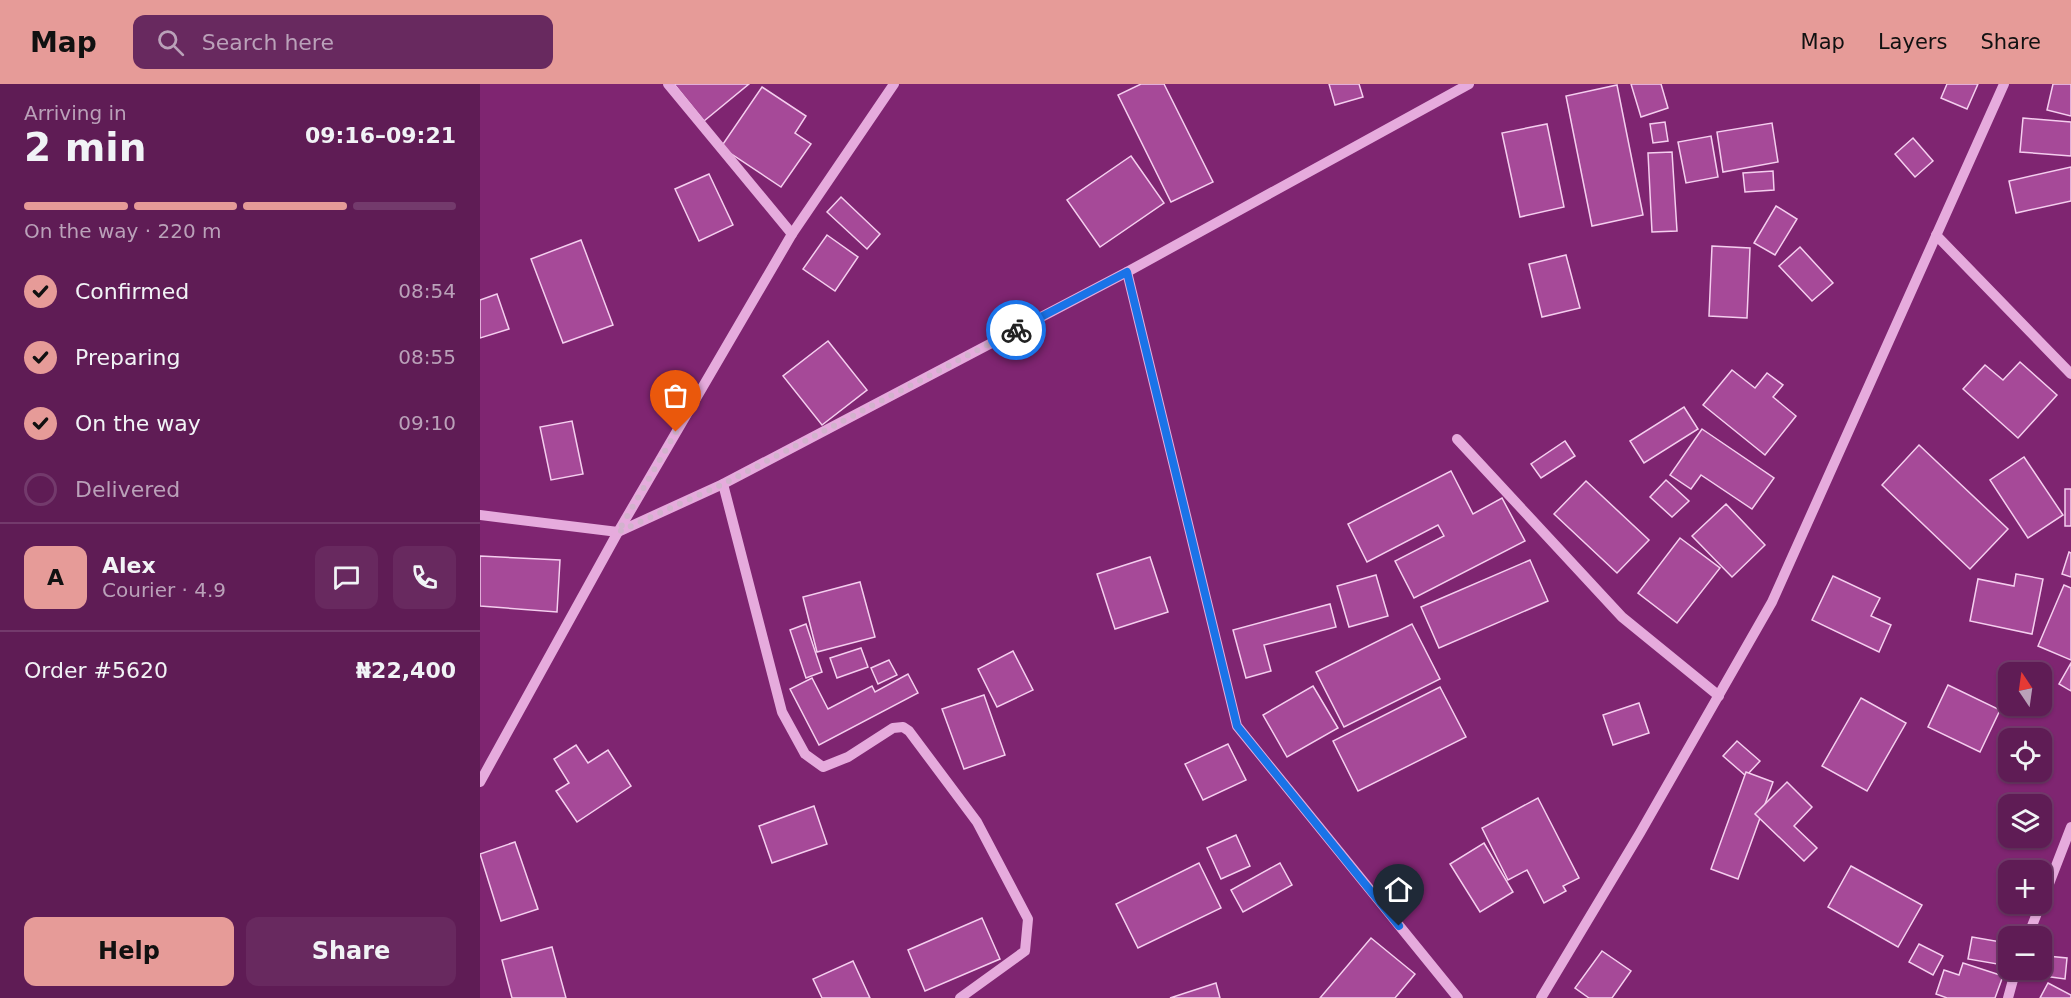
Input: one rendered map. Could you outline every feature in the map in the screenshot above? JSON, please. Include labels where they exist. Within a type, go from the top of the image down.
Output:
[{"type":"street","points":[[668,84],[792,234]]},
{"type":"street","points":[[480,782],[618,532],[792,234],[894,84]]},
{"type":"street","points":[[480,515],[618,532],[723,484],[1127,272],[1469,84]]},
{"type":"street","points":[[1541,998],[1772,602],[2004,84]]},
{"type":"street","points":[[1936,235],[2071,374]]},
{"type":"street","points":[[1127,272],[1237,726],[1458,998]]},
{"type":"street","points":[[1457,439],[1622,617],[1719,696]]},
{"type":"street","points":[[723,484],[783,712],[805,754],[824,766],[848,757],[893,728],[903,728],[909,731],[977,822],[1028,919],[1025,951],[960,998]]},
{"type":"street","points":[[2052,874],[2071,827]]},
{"type":"street","points":[[2008,998],[2013,980]]},
{"type":"building","points":[[674,84],[749,84],[704,121]]},
{"type":"building","points":[[1141,84],[1164,84],[1213,182],[1171,202],[1118,95]]},
{"type":"building","points":[[1329,84],[1359,84],[1363,97],[1335,105]]},
{"type":"building","points":[[1631,84],[1661,84],[1668,108],[1641,117]]},
{"type":"building","points":[[1947,84],[1978,84],[1967,109],[1941,98]]},
{"type":"building","points":[[2053,84],[2071,84],[2071,116],[2047,110]]},
{"type":"building","points":[[1617,85],[1643,215],[1592,226],[1566,96]]},
{"type":"building","points":[[762,87],[806,116],[795,133],[811,144],[781,187],[721,147]]},
{"type":"building","points":[[2023,118],[2071,122],[2071,156],[2020,152]]},
{"type":"building","points":[[1665,122],[1668,141],[1653,143],[1650,124]]},
{"type":"building","points":[[1772,123],[1778,162],[1723,172],[1717,132]]},
{"type":"building","points":[[1547,124],[1564,207],[1520,217],[1502,133]]},
{"type":"building","points":[[1711,136],[1718,177],[1686,183],[1678,142]]},
{"type":"building","points":[[1913,138],[1933,161],[1915,177],[1895,154]]},
{"type":"building","points":[[1672,152],[1677,231],[1652,232],[1648,153]]},
{"type":"building","points":[[1131,156],[1164,203],[1100,247],[1067,200]]},
{"type":"building","points":[[2071,167],[2071,201],[2016,213],[2009,181]]},
{"type":"building","points":[[1773,171],[1774,190],[1745,192],[1743,173]]},
{"type":"building","points":[[709,174],[733,225],[699,241],[675,189]]},
{"type":"building","points":[[841,197],[880,234],[867,249],[827,212]]},
{"type":"building","points":[[1776,206],[1797,219],[1775,255],[1754,243]]},
{"type":"building","points":[[827,235],[858,257],[835,291],[803,269]]},
{"type":"building","points":[[581,240],[613,325],[563,343],[531,259]]},
{"type":"building","points":[[1712,246],[1750,248],[1747,318],[1709,316]]},
{"type":"building","points":[[1800,247],[1833,283],[1812,301],[1779,266]]},
{"type":"building","points":[[1566,255],[1580,308],[1542,317],[1529,264]]},
{"type":"building","points":[[497,294],[509,329],[480,338],[480,300]]},
{"type":"building","points":[[828,341],[867,390],[822,425],[783,376]]},
{"type":"building","points":[[2020,362],[2057,395],[2018,438],[1963,389],[1985,365],[2003,380]]},
{"type":"building","points":[[1732,370],[1755,388],[1767,373],[1783,385],[1773,397],[1796,416],[1765,455],[1703,405]]},
{"type":"building","points":[[1684,407],[1698,429],[1644,463],[1630,441]]},
{"type":"building","points":[[572,421],[583,474],[551,480],[540,427]]},
{"type":"building","points":[[1702,429],[1774,478],[1752,509],[1701,475],[1691,489],[1670,475]]},
{"type":"building","points":[[1565,441],[1575,456],[1541,478],[1531,464]]},
{"type":"building","points":[[1919,445],[2008,529],[1970,569],[1882,485]]},
{"type":"building","points":[[2024,457],[2063,515],[2028,538],[1990,480]]},
{"type":"building","points":[[1451,471],[1473,514],[1502,498],[1525,541],[1414,598],[1395,561],[1444,536],[1438,525],[1367,562],[1348,524]]},
{"type":"building","points":[[1666,480],[1689,501],[1672,517],[1650,497]]},
{"type":"building","points":[[1586,481],[1649,540],[1617,573],[1554,514]]},
{"type":"building","points":[[2065,489],[2071,489],[2071,526],[2065,526]]},
{"type":"building","points":[[1726,504],[1765,545],[1732,577],[1692,536]]},
{"type":"building","points":[[1680,538],[1720,568],[1677,623],[1638,593]]},
{"type":"building","points":[[2069,552],[2071,553],[2071,577],[2062,574]]},
{"type":"building","points":[[480,556],[560,560],[557,612],[480,606]]},
{"type":"building","points":[[1150,557],[1168,612],[1115,629],[1097,574]]},
{"type":"building","points":[[1530,560],[1548,601],[1439,648],[1421,607]]},
{"type":"building","points":[[2016,574],[2043,579],[2032,634],[1970,621],[1978,579],[2014,586]]},
{"type":"building","points":[[1376,575],[1388,616],[1349,627],[1337,586]]},
{"type":"building","points":[[1833,576],[1880,598],[1871,616],[1891,625],[1879,652],[1812,620]]},
{"type":"building","points":[[860,582],[875,637],[817,652],[803,597]]},
{"type":"building","points":[[2064,585],[2071,588],[2071,660],[2038,646]]},
{"type":"building","points":[[1330,604],[1336,627],[1264,645],[1271,671],[1246,678],[1233,630]]},
{"type":"building","points":[[806,624],[822,672],[806,678],[790,630]]},
{"type":"building","points":[[1412,624],[1440,679],[1344,727],[1316,672]]},
{"type":"building","points":[[861,648],[868,667],[837,678],[830,658]]},
{"type":"building","points":[[1013,651],[1033,690],[997,707],[978,669]]},
{"type":"building","points":[[889,660],[897,675],[878,684],[871,668]]},
{"type":"building","points":[[2071,663],[2071,691],[2059,684]]},
{"type":"building","points":[[908,674],[918,693],[819,745],[790,689],[812,678],[828,709],[872,686],[875,692]]},
{"type":"building","points":[[1948,685],[1998,709],[1998,714],[1980,752],[1928,727]]},
{"type":"building","points":[[1313,686],[1338,728],[1287,757],[1263,715]]},
{"type":"building","points":[[1440,687],[1466,737],[1358,791],[1333,741]]},
{"type":"building","points":[[984,695],[1005,755],[964,769],[942,709]]},
{"type":"building","points":[[1861,698],[1906,723],[1867,791],[1822,766]]},
{"type":"building","points":[[1639,703],[1649,733],[1613,745],[1603,715]]},
{"type":"building","points":[[1737,741],[1760,761],[1746,776],[1723,756]]},
{"type":"building","points":[[1228,744],[1246,780],[1203,800],[1185,764]]},
{"type":"building","points":[[576,745],[588,763],[608,750],[631,786],[577,822],[556,791],[569,783],[554,759]]},
{"type":"building","points":[[1746,772],[1773,782],[1738,879],[1711,869]]},
{"type":"building","points":[[1787,782],[1812,807],[1794,826],[1817,848],[1804,861],[1755,814]]},
{"type":"building","points":[[1538,798],[1579,878],[1563,886],[1566,891],[1544,903],[1527,870],[1508,880],[1482,828]]},
{"type":"building","points":[[814,806],[827,844],[772,863],[759,826]]},
{"type":"building","points":[[1236,835],[1250,866],[1221,879],[1207,848]]},
{"type":"building","points":[[515,842],[538,909],[501,921],[480,854]]},
{"type":"building","points":[[1484,843],[1513,892],[1480,912],[1450,864]]},
{"type":"building","points":[[1199,863],[1221,908],[1138,948],[1116,904]]},
{"type":"building","points":[[1280,863],[1292,885],[1243,912],[1231,890]]},
{"type":"building","points":[[1851,866],[1922,905],[1898,947],[1828,907]]},
{"type":"building","points":[[982,918],[1000,959],[925,991],[908,950]]},
{"type":"building","points":[[1972,937],[1998,941],[1998,964],[1968,959]]},
{"type":"building","points":[[1371,938],[1415,974],[1395,998],[1320,998]]},
{"type":"building","points":[[1919,944],[1943,956],[1933,975],[1909,962]]},
{"type":"building","points":[[552,947],[566,998],[512,998],[502,960]]},
{"type":"building","points":[[1602,951],[1631,971],[1612,998],[1589,998],[1575,988]]},
{"type":"building","points":[[2052,956],[2067,958],[2065,979],[2052,977]]},
{"type":"building","points":[[853,961],[870,998],[822,998],[813,979]]},
{"type":"building","points":[[1963,963],[1998,974],[1998,980],[2002,980],[1995,998],[1947,998],[1936,994],[1944,970],[1959,975]]},
{"type":"building","points":[[1216,983],[1220,998],[1170,998]]},
{"type":"building","points":[[2048,983],[2071,995],[2071,998],[2040,998]]},
{"type":"way so far","points":[[676,432],[618,532],[723,484],[1016,330]]},
{"type":"route","points":[[1016,330],[1127,272],[1237,726],[1399,926]]}]
